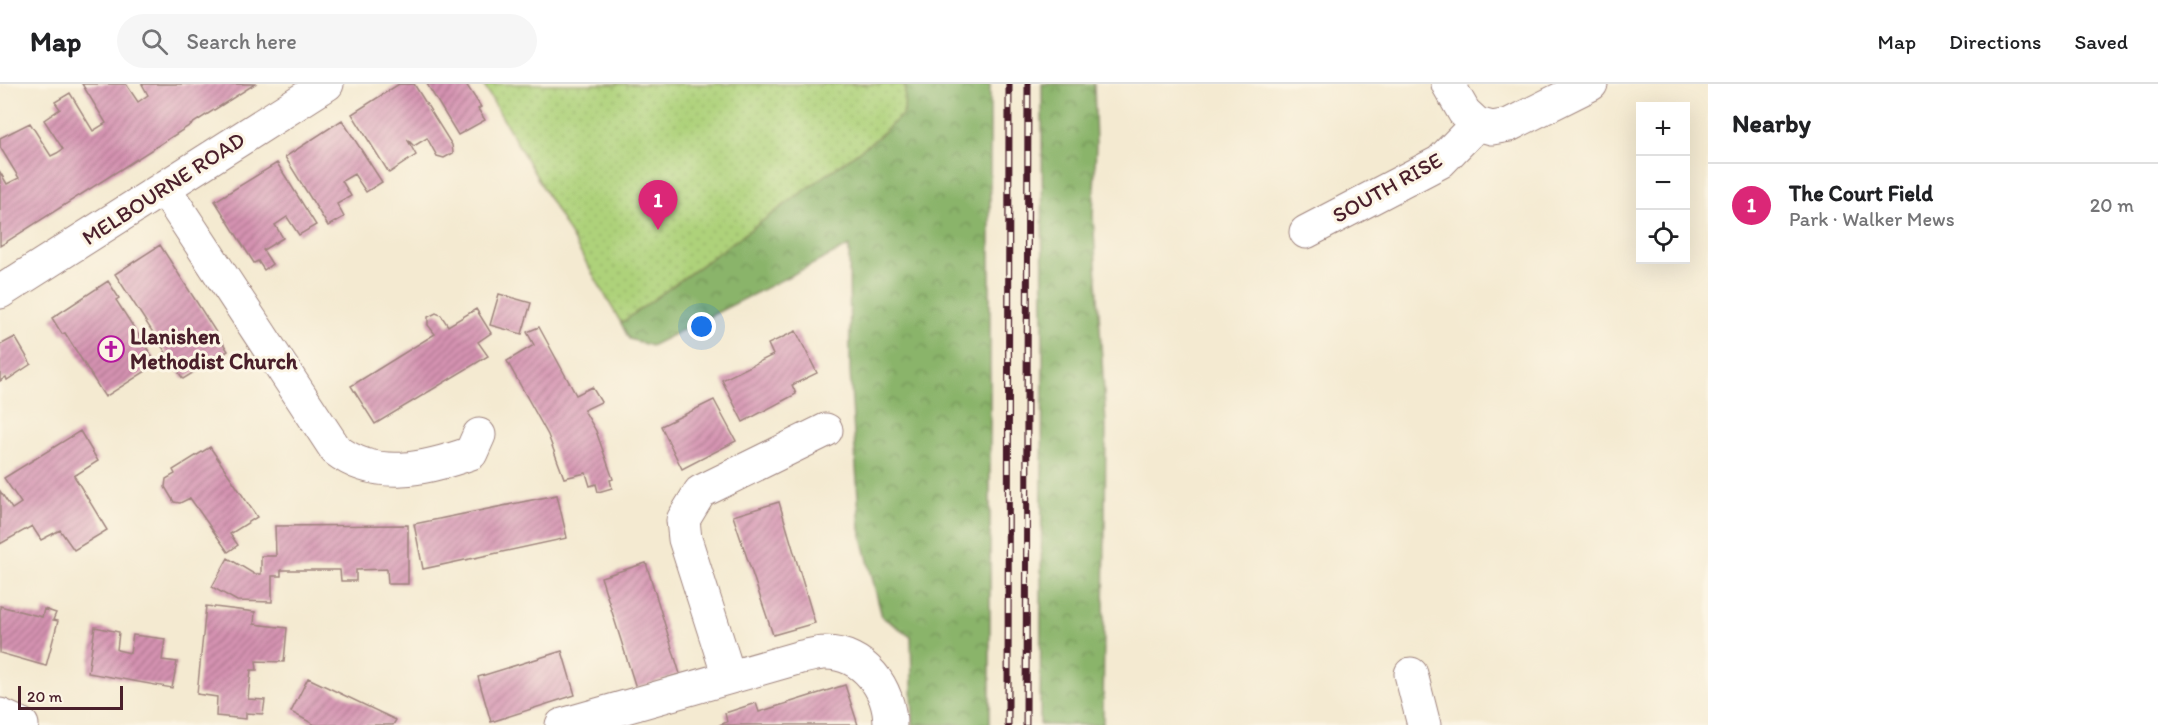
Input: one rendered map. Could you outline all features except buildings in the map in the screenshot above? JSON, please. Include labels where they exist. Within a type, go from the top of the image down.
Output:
[{"type":"street","name":"MELBOURNE ROAD","points":[[0,292],[327,84]]},
{"type":"street","points":[[1448,84],[1464,112],[1477,124],[1492,128],[1509,125],[1591,84]]},
{"type":"street","name":"SOUTH RISE","points":[[1306,232],[1440,162],[1477,124]]},
{"type":"street","points":[[164,188],[336,450],[352,463],[403,470],[441,464],[471,453],[479,435]]},
{"type":"street","points":[[729,677],[686,539],[683,520],[700,492],[826,430]]},
{"type":"street","points":[[562,725],[801,657],[826,653],[849,659],[867,669],[880,685],[890,725]]},
{"type":"street","points":[[1411,674],[1424,725]]},
{"type":"street","points":[[0,716],[22,725]]},
{"type":"green space","points":[[483,84],[905,84],[904,113],[877,138],[621,323]]},
{"type":"green space","points":[[905,84],[990,84],[990,725],[913,725],[911,636],[882,617],[860,529],[850,371],[849,246],[651,346],[629,339],[621,323],[877,138],[904,113]]},
{"type":"green space","points":[[1042,84],[1094,84],[1096,144],[1093,216],[1106,424],[1103,725],[1040,725],[1043,362]]},
{"type":"railway","points":[[1008,725],[1009,84]]},
{"type":"railway","points":[[1026,725],[1028,84]]},
{"type":"place","name":"The Court Field","points":[[658,230]]},
{"type":"place","name":"Llanishen Methodist Church","points":[[111,349]]}]
